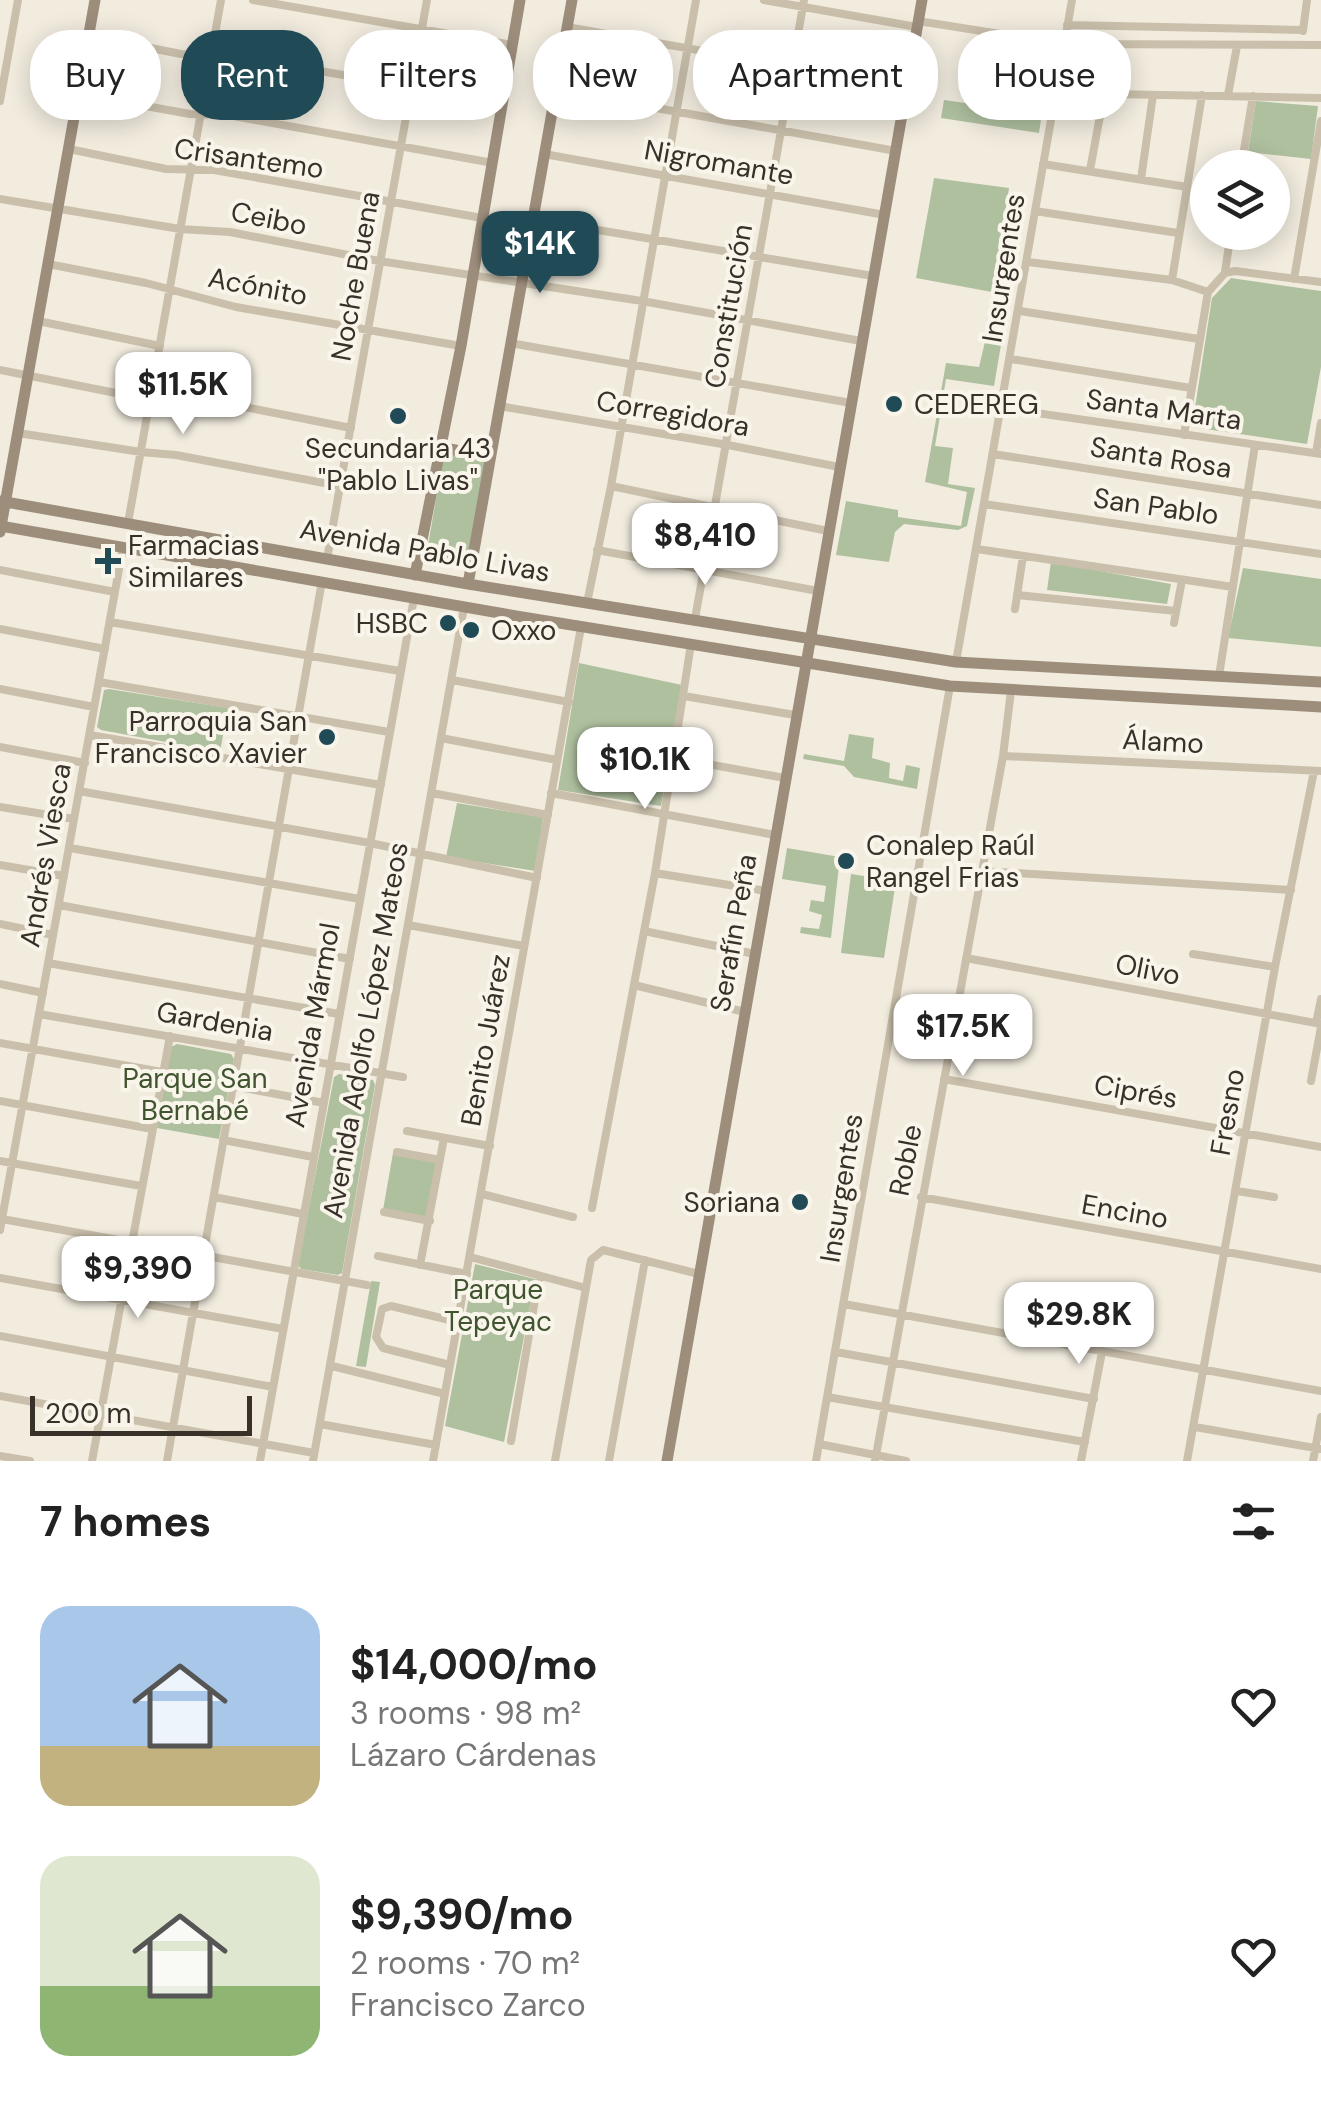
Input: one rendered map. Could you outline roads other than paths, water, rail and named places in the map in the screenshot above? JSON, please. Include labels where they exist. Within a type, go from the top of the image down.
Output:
[{"type":"main road","points":[[89,30],[95,0]]},
{"type":"main road","points":[[513,45],[520,0]]},
{"type":"main road","points":[[566,30],[572,0]]},
{"type":"main road","name":"Serafín Peña","points":[[917,30],[922,0]]},
{"type":"main road","points":[[0,528],[74,120]]},
{"type":"main road","points":[[415,575],[500,120]]},
{"type":"main road","points":[[468,584],[550,120]]},
{"type":"main road","name":"Serafín Peña","points":[[667,1461],[901,120]]},
{"type":"main road","points":[[440,447],[490,457]]},
{"type":"main road","name":"Avenida Pablo Livas","points":[[2,501],[468,584],[956,662],[1321,682]]},
{"type":"main road","name":"Avenida Pablo Livas","points":[[0,528],[950,686],[1321,707]]},
{"type":"street","points":[[0,101],[4,59],[18,0]]},
{"type":"street","points":[[216,30],[221,0]]},
{"type":"street","points":[[253,0],[372,23],[433,30]]},
{"type":"street","name":"Noche Buena","points":[[422,28],[427,0]]},
{"type":"street","points":[[586,603],[696,0]]},
{"type":"street","points":[[764,0],[962,30]]},
{"type":"street","name":"Insurgentes","points":[[1067,30],[1072,0]]},
{"type":"street","points":[[1300,45],[1307,0]]},
{"type":"street","name":"Constitución","points":[[799,30],[804,4]]},
{"type":"street","points":[[1068,25],[1303,30]]},
{"type":"street","points":[[567,27],[693,49]]},
{"type":"street","points":[[1131,45],[1321,45]]},
{"type":"street","points":[[1228,95],[1237,46]]},
{"type":"street","points":[[1131,94],[1321,98]]},
{"type":"street","points":[[1141,178],[1153,94]]},
{"type":"street","points":[[1172,280],[1202,95]]},
{"type":"street","points":[[1245,150],[1253,96]]},
{"type":"street","points":[[673,110],[896,151]]},
{"type":"street","points":[[128,523],[200,120]]},
{"type":"street","points":[[261,120],[493,162]]},
{"type":"street","name":"Noche Buena","points":[[327,559],[406,120]]},
{"type":"street","name":"Constitución","points":[[695,620],[783,120]]},
{"type":"street","name":"Insurgentes","points":[[956,662],[1020,311],[1050,120]]},
{"type":"street","points":[[1090,170],[1099,120]]},
{"type":"street","points":[[1294,280],[1321,121]]},
{"type":"street","name":"Crisantemo","points":[[69,150],[166,169],[214,170],[482,218]]},
{"type":"street","name":"Nigromante","points":[[544,154],[885,215]]},
{"type":"street","points":[[1043,164],[1187,187]]},
{"type":"street","name":"Ceibo","points":[[0,199],[180,230],[230,232],[379,261],[642,301],[861,341]]},
{"type":"street","points":[[1035,211],[1178,234]]},
{"type":"street","points":[[532,219],[873,276]]},
{"type":"street","points":[[1184,435],[1208,292],[1224,273],[1228,250]]},
{"type":"street","points":[[1028,262],[1172,280],[1208,292]]},
{"type":"street","name":"Acónito","points":[[48,264],[236,306],[460,346]]},
{"type":"street","points":[[1224,273],[1235,271],[1321,282]]},
{"type":"street","points":[[1020,311],[1199,339]]},
{"type":"street","points":[[38,321],[160,346]]},
{"type":"street","points":[[510,343],[851,403]]},
{"type":"street","points":[[1011,360],[1192,388]]},
{"type":"street","points":[[0,370],[151,400]]},
{"type":"street","points":[[152,389],[351,428]]},
{"type":"street","name":"Corregidora","points":[[499,406],[839,467]]},
{"type":"street","name":"Santa Marta","points":[[1002,408],[1318,453]]},
{"type":"street","points":[[1318,453],[1321,423]]},
{"type":"street","points":[[18,433],[176,454],[340,486]]},
{"type":"street","points":[[1219,676],[1255,446]]},
{"type":"street","name":"Santa Rosa","points":[[993,454],[1321,505]]},
{"type":"street","points":[[610,486],[828,531]]},
{"type":"street","name":"San Pablo","points":[[984,504],[1321,554]]},
{"type":"street","name":"Andrés Viesca","points":[[0,1230],[123,547]]},
{"type":"street","points":[[597,550],[818,590]]},
{"type":"street","points":[[977,550],[1232,587]]},
{"type":"street","points":[[1015,609],[1023,556]]},
{"type":"street","points":[[0,570],[115,592]]},
{"type":"street","points":[[1174,622],[1182,580]]},
{"type":"street","points":[[167,1461],[322,582]]},
{"type":"street","points":[[1017,595],[1176,611]]},
{"type":"street","name":"Avenida Mármol","points":[[260,1461],[414,598]]},
{"type":"street","name":"Avenida Adolfo López Mateos","points":[[314,1457],[464,607]]},
{"type":"street","points":[[110,622],[400,671]]},
{"type":"street","name":"Benito Juárez","points":[[433,1461],[581,627]]},
{"type":"street","points":[[0,629],[105,649]]},
{"type":"street","points":[[592,1208],[655,873],[691,644]]},
{"type":"street","points":[[452,680],[568,702]]},
{"type":"street","points":[[99,682],[389,732]]},
{"type":"street","name":"Insurgentes","points":[[816,1461],[950,686]]},
{"type":"street","points":[[0,689],[94,707]]},
{"type":"street","name":"Roble","points":[[876,1458],[1003,756],[1010,691]]},
{"type":"street","points":[[684,696],[796,715]]},
{"type":"street","points":[[90,734],[380,785]]},
{"type":"street","points":[[442,738],[557,760]]},
{"type":"street","points":[[0,746],[85,763]]},
{"type":"street","name":"Álamo","points":[[1003,756],[1318,771]]},
{"type":"street","points":[[674,758],[785,778]]},
{"type":"street","name":"Fresno","points":[[1187,1461],[1275,967],[1318,771]]},
{"type":"street","points":[[80,790],[537,878]]},
{"type":"street","points":[[551,793],[775,834]]},
{"type":"street","points":[[432,794],[548,814]]},
{"type":"street","points":[[0,806],[74,820]]},
{"type":"street","points":[[70,848],[360,899]]},
{"type":"street","points":[[0,865],[64,876]]},
{"type":"street","points":[[982,872],[1291,890]]},
{"type":"street","points":[[655,873],[766,891]]},
{"type":"street","points":[[59,904],[350,959]]},
{"type":"street","points":[[0,924],[53,935]]},
{"type":"street","points":[[408,926],[524,946]]},
{"type":"street","points":[[644,931],[755,954]]},
{"type":"street","points":[[1192,954],[1275,967]]},
{"type":"street","name":"Olivo","points":[[966,958],[1320,1025]]},
{"type":"street","points":[[48,963],[339,1014]]},
{"type":"street","points":[[0,984],[43,992]]},
{"type":"street","points":[[634,985],[745,1012]]},
{"type":"street","points":[[1311,1081],[1321,999]]},
{"type":"street","name":"Gardenia","points":[[39,1014],[402,1077]]},
{"type":"street","points":[[92,1461],[170,1036]]},
{"type":"street","points":[[0,1043],[162,1072]]},
{"type":"street","name":"Ciprés","points":[[944,1079],[1321,1147]]},
{"type":"street","points":[[233,1086],[324,1103]]},
{"type":"street","points":[[0,1100],[152,1129]]},
{"type":"street","points":[[407,1131],[490,1146]]},
{"type":"street","points":[[420,1265],[444,1138]]},
{"type":"street","points":[[223,1140],[313,1158]]},
{"type":"street","points":[[397,1152],[440,1160]]},
{"type":"street","points":[[0,1161],[141,1186]]},
{"type":"street","points":[[1237,1191],[1274,1197]]},
{"type":"street","points":[[482,1194],[573,1217]]},
{"type":"street","points":[[214,1197],[303,1214]]},
{"type":"street","name":"Encino","points":[[921,1197],[1321,1269]]},
{"type":"street","points":[[384,1212],[430,1222]]},
{"type":"street","points":[[2,1219],[367,1285]]},
{"type":"street","points":[[556,1461],[591,1260],[598,1251],[608,1250],[699,1274]]},
{"type":"street","points":[[378,1256],[467,1274]]},
{"type":"street","points":[[470,1256],[586,1288]]},
{"type":"street","points":[[609,1461],[646,1260]]},
{"type":"street","points":[[511,1441],[539,1276]]},
{"type":"street","points":[[0,1278],[283,1329]]},
{"type":"street","points":[[844,1304],[1321,1390]]},
{"type":"street","points":[[450,1365],[383,1348],[376,1337],[382,1310],[396,1306],[458,1322]]},
{"type":"street","points":[[0,1336],[272,1387]]},
{"type":"street","points":[[836,1352],[1094,1399]]},
{"type":"street","points":[[1081,1461],[1102,1352]]},
{"type":"street","points":[[332,1366],[445,1394]]},
{"type":"street","points":[[0,1396],[264,1444],[314,1457]]},
{"type":"street","points":[[827,1397],[1084,1442]]},
{"type":"street","points":[[1314,1461],[1321,1417]]},
{"type":"street","points":[[320,1424],[436,1445]]},
{"type":"street","points":[[1194,1427],[1318,1449]]},
{"type":"street","points":[[819,1444],[906,1461]]},
{"type":"street","points":[[0,1456],[30,1461]]},
{"type":"place","name":"CEDEREG","points":[[894,404]]},
{"type":"place","name":"Secundaria 43 \"Pablo Livas\"","points":[[398,416]]},
{"type":"place","name":"Farmacias Similares","points":[[108,561]]},
{"type":"place","name":"HSBC","points":[[448,623]]},
{"type":"place","name":"Oxxo","points":[[471,630]]},
{"type":"place","name":"Parroquia San Francisco Xavier","points":[[327,737]]},
{"type":"place","name":"Conalep Raúl Rangel Frias","points":[[846,861]]},
{"type":"place","name":"Soriana","points":[[800,1202]]},
{"type":"park label","name":"Parque San Bernabé","points":[[195,1094]]},
{"type":"park label","name":"Parque Tepeyac","points":[[498,1305]]}]
